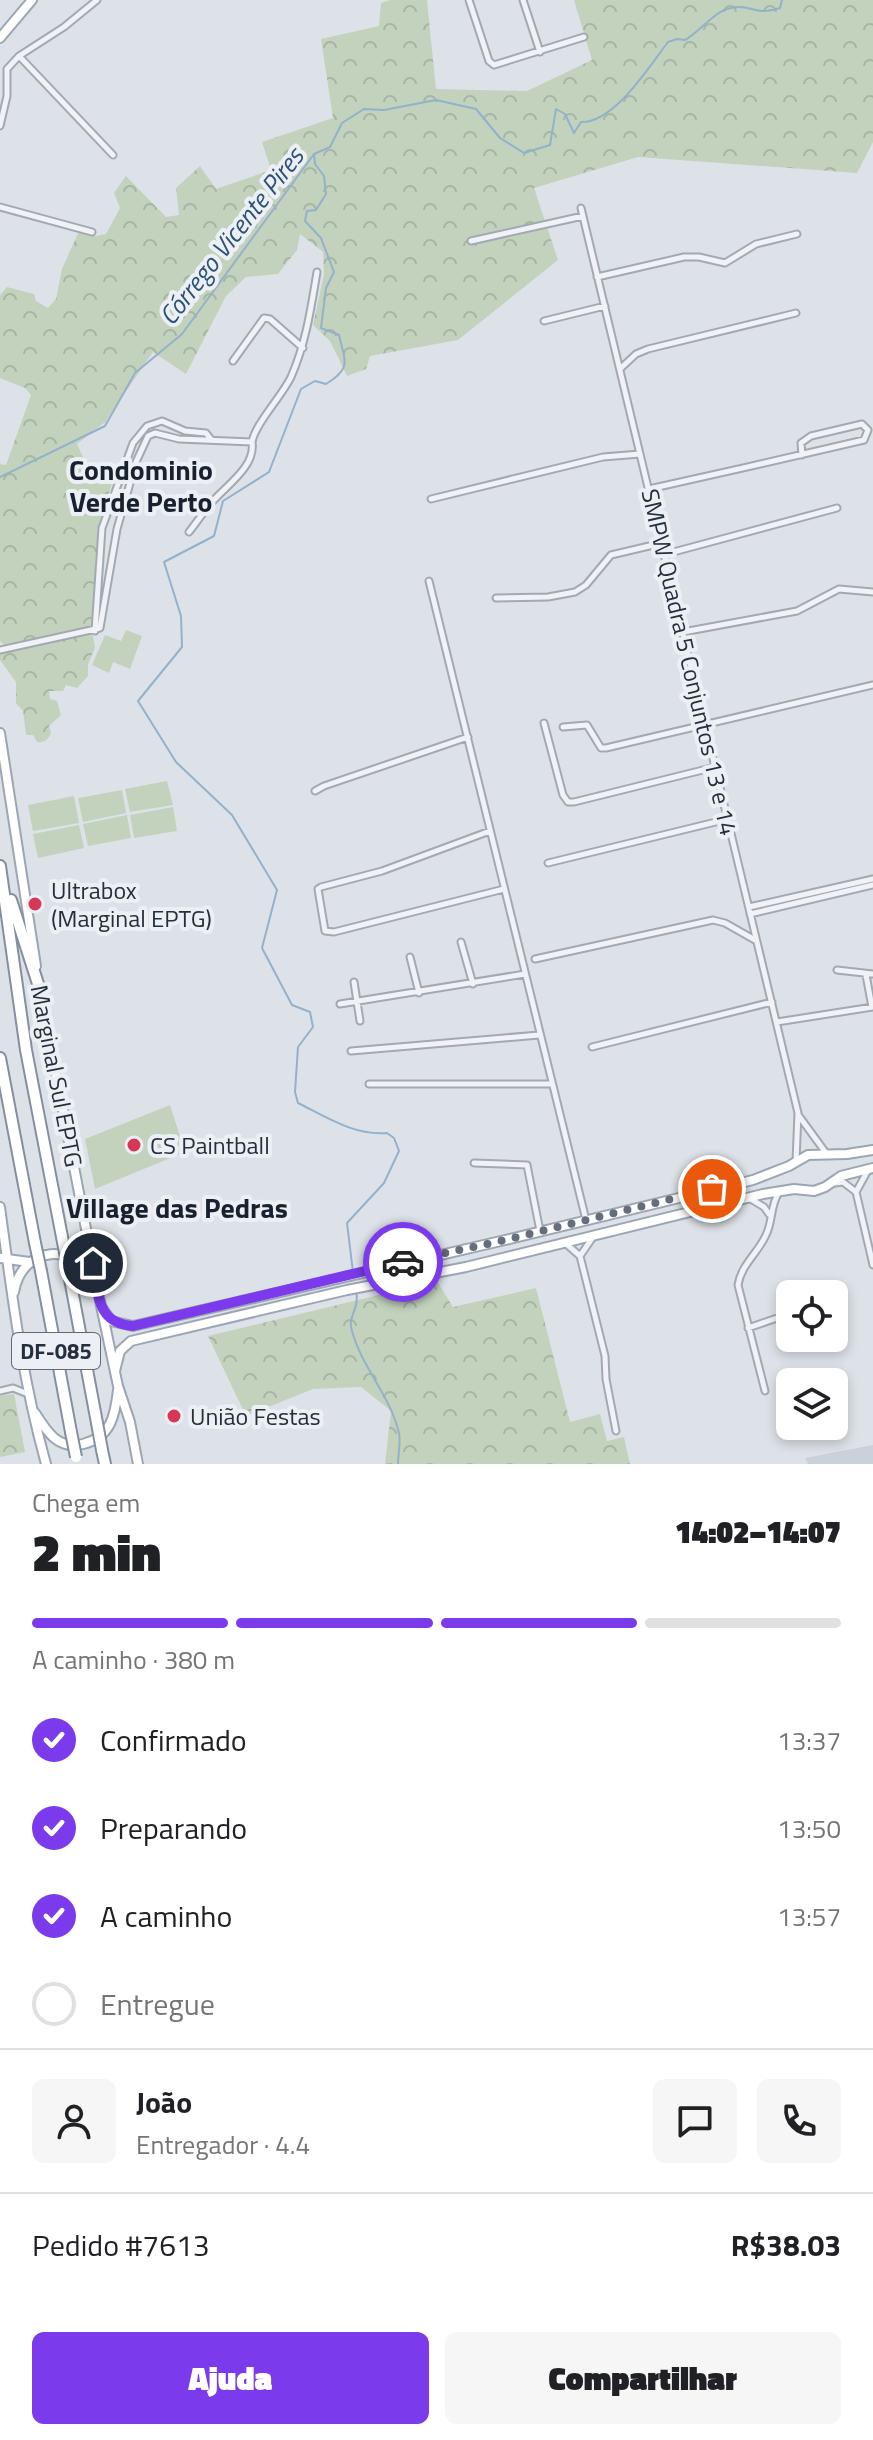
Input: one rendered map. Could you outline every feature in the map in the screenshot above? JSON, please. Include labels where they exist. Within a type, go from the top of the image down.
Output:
[{"type":"highway","points":[[0,864],[19,934],[40,990]]},
{"type":"highway","name":"DF-085","points":[[0,864],[26,1050],[105,1464]]},
{"type":"highway","name":"DF-085","points":[[0,1058],[77,1460]]},
{"type":"main road","points":[[0,38],[32,0]]},
{"type":"main road","name":"Marginal Sul EPTG","points":[[0,733],[40,990],[101,1306],[138,1464]]},
{"type":"main road","points":[[101,1306],[111,1321],[133,1326],[753,1180],[808,1155],[873,1150]]},
{"type":"main road","points":[[830,1154],[841,1163],[837,1180]]},
{"type":"main road","points":[[792,1164],[786,1170],[786,1180],[794,1189]]},
{"type":"main road","points":[[115,1371],[120,1351],[131,1341],[347,1290],[485,1262],[779,1191],[814,1191],[873,1168]]},
{"type":"main road","points":[[0,1207],[4,1259],[24,1375],[46,1464]]},
{"type":"main road","points":[[483,1244],[479,1250],[485,1262]]},
{"type":"main road","points":[[12,1304],[15,1285],[29,1262],[41,1255],[53,1254],[74,1260],[92,1277],[99,1294]]},
{"type":"main road","points":[[4,1259],[29,1262]]},
{"type":"main road","points":[[30,1405],[57,1441],[70,1446],[81,1445],[102,1437],[107,1431],[115,1411],[118,1386]]},
{"type":"street","points":[[0,126],[7,96],[7,69],[19,56],[64,27],[97,0]]},
{"type":"street","points":[[469,0],[491,64],[501,65],[584,37]]},
{"type":"street","points":[[523,0],[540,52]]},
{"type":"street","points":[[19,56],[113,155]]},
{"type":"street","points":[[0,207],[92,232]]},
{"type":"street","name":"SMPW Quadra 5 Conjuntos 13 e 14","points":[[581,208],[798,1115],[792,1164]]},
{"type":"street","points":[[471,241],[583,216]]},
{"type":"street","points":[[597,277],[684,257],[725,263],[756,244],[797,234]]},
{"type":"street","points":[[189,532],[214,499],[243,470],[253,450],[255,432],[289,381],[303,349],[317,272]]},
{"type":"street","points":[[544,321],[605,306]]},
{"type":"street","points":[[620,369],[636,354],[648,349],[796,313]]},
{"type":"street","points":[[233,361],[264,318],[270,319],[303,349]]},
{"type":"street","points":[[95,631],[102,528],[133,443],[147,426],[162,421],[185,431],[206,433],[210,439]]},
{"type":"street","points":[[649,489],[802,455],[864,440],[868,430],[862,424],[811,436],[801,443],[802,455]]},
{"type":"street","points":[[0,650],[95,631],[102,624],[117,529],[145,439],[155,433],[179,439],[252,442]]},
{"type":"street","points":[[431,499],[603,457],[640,454]]},
{"type":"street","points":[[666,554],[837,508]]},
{"type":"street","points":[[496,598],[548,597],[575,592],[586,585],[611,555],[662,543]]},
{"type":"street","points":[[429,581],[586,1220]]},
{"type":"street","points":[[683,632],[797,611],[839,589],[873,592]]},
{"type":"street","points":[[563,727],[587,725],[601,748],[606,748],[873,685]]},
{"type":"street","points":[[544,723],[563,795],[568,802],[715,767]]},
{"type":"street","points":[[315,791],[468,737]]},
{"type":"street","points":[[548,863],[728,819]]},
{"type":"street","points":[[490,831],[382,871],[321,887],[318,896],[325,931],[334,932],[504,889]]},
{"type":"street","points":[[750,911],[873,882]]},
{"type":"street","points":[[535,959],[713,920],[756,940]]},
{"type":"street","points":[[461,942],[473,984]]},
{"type":"street","points":[[410,957],[419,993]]},
{"type":"street","points":[[777,1022],[873,1007],[870,975],[837,970]]},
{"type":"street","points":[[340,1004],[525,974]]},
{"type":"street","points":[[354,982],[360,1021]]},
{"type":"street","points":[[592,1047],[772,1002]]},
{"type":"street","points":[[351,1051],[539,1035]]},
{"type":"street","points":[[369,1084],[551,1084]]},
{"type":"street","name":"SMPW Quadra 5 Conjuntos 13 e 14","points":[[798,1115],[830,1154]]},
{"type":"street","points":[[474,1163],[527,1165],[540,1231]]},
{"type":"street","points":[[873,1168],[865,1173],[856,1192],[873,1265]]},
{"type":"street","points":[[837,1180],[856,1192]]},
{"type":"street","points":[[765,1391],[739,1281],[768,1231],[779,1191]]},
{"type":"street","points":[[749,1198],[770,1215]]},
{"type":"street","points":[[580,1256],[598,1233]]},
{"type":"street","points":[[563,1242],[580,1256],[605,1356],[616,1431]]},
{"type":"street","points":[[748,1328],[776,1318]]},
{"type":"street","points":[[13,1388],[24,1375]]},
{"type":"street","points":[[0,1391],[13,1388],[28,1394]]},
{"type":"shaded area","points":[[873,1445],[873,1464],[808,1464],[805,1458]]},
{"type":"green space","points":[[390,0],[427,0],[436,89],[527,91],[592,60],[574,0],[873,0],[873,142],[857,173],[638,157],[534,188],[558,260],[458,340],[370,356],[366,369],[347,376],[330,341],[313,325],[324,274],[323,252],[300,234],[297,250],[278,274],[246,277],[226,296],[186,374],[153,352],[105,422],[77,444],[92,476],[117,468],[98,527],[95,613],[91,625],[95,648],[88,664],[88,676],[77,688],[66,685],[63,691],[49,691],[50,699],[57,701],[61,715],[49,726],[51,733],[47,739],[37,742],[33,735],[26,735],[23,711],[16,703],[16,682],[0,660],[5,646],[0,641],[0,464],[6,465],[31,395],[25,388],[0,378],[0,295],[7,287],[34,294],[36,301],[48,308],[56,299],[62,269],[79,231],[96,236],[106,234],[120,208],[114,193],[126,176],[166,217],[179,215],[176,188],[200,166],[216,189],[271,170],[262,142],[333,118],[321,39],[379,26],[381,3]]},
{"type":"green space","points":[[126,630],[142,636],[130,669],[113,662],[109,673],[92,665],[105,635],[121,641]]},
{"type":"green space","points":[[167,781],[173,805],[130,812],[125,789]]},
{"type":"green space","points":[[122,790],[126,813],[83,822],[78,798]]},
{"type":"green space","points":[[74,796],[79,823],[33,831],[28,805]]},
{"type":"green space","points":[[173,807],[177,831],[134,838],[130,815]]},
{"type":"green space","points":[[127,815],[131,838],[88,846],[83,824]]},
{"type":"green space","points":[[79,825],[84,848],[38,858],[33,834]]},
{"type":"green space","name":"CS Paintball","points":[[170,1105],[185,1152],[95,1189],[85,1139]]},
{"type":"green space","points":[[437,1281],[453,1307],[536,1288],[570,1422],[600,1414],[607,1441],[624,1437],[630,1464],[385,1464],[391,1411],[361,1387],[313,1389],[246,1416],[208,1336]]},
{"type":"green space","points":[[14,1394],[25,1452],[0,1457],[0,1396]]},
{"type":"waterway","name":"Córrego Vicente Pires","points":[[0,477],[105,426],[135,373],[182,334],[314,154],[330,147],[342,123],[364,109],[384,110],[436,100],[476,109],[500,138],[524,153],[550,145],[556,109],[565,114],[574,133],[581,122],[593,120],[618,104],[668,42],[685,40],[725,10],[738,7],[772,10],[780,8],[782,0]]},
{"type":"waterway","points":[[314,154],[315,164],[324,176],[326,194],[316,210],[307,211],[305,221],[321,238],[334,272],[326,288],[321,328],[339,335],[343,369],[326,384],[315,381],[301,389],[269,472],[223,501],[214,536],[164,562],[181,616],[182,647],[138,701],[176,762],[232,815],[277,890],[262,948],[292,1005],[310,1012],[313,1027],[298,1047],[295,1092],[298,1103],[352,1129],[387,1133],[394,1138],[399,1151],[384,1183],[347,1223],[353,1272]]},
{"type":"waterway","points":[[356,1290],[352,1331],[362,1357],[395,1419],[400,1437],[398,1464]]},
{"type":"way so far","points":[[403,1262],[712,1189]]},
{"type":"place","name":"Ultrabox (Marginal EPTG)","points":[[35,904]]},
{"type":"place","name":"CS Paintball","points":[[134,1145]]},
{"type":"place","name":"União Festas","points":[[174,1416]]},
{"type":"district","name":"Condominio Verde Perto","points":[[141,485]]},
{"type":"district","name":"Village das Pedras","points":[[177,1207]]},
{"type":"route","points":[[93,1263],[101,1306],[106,1316],[116,1324],[133,1326],[403,1262]]}]
